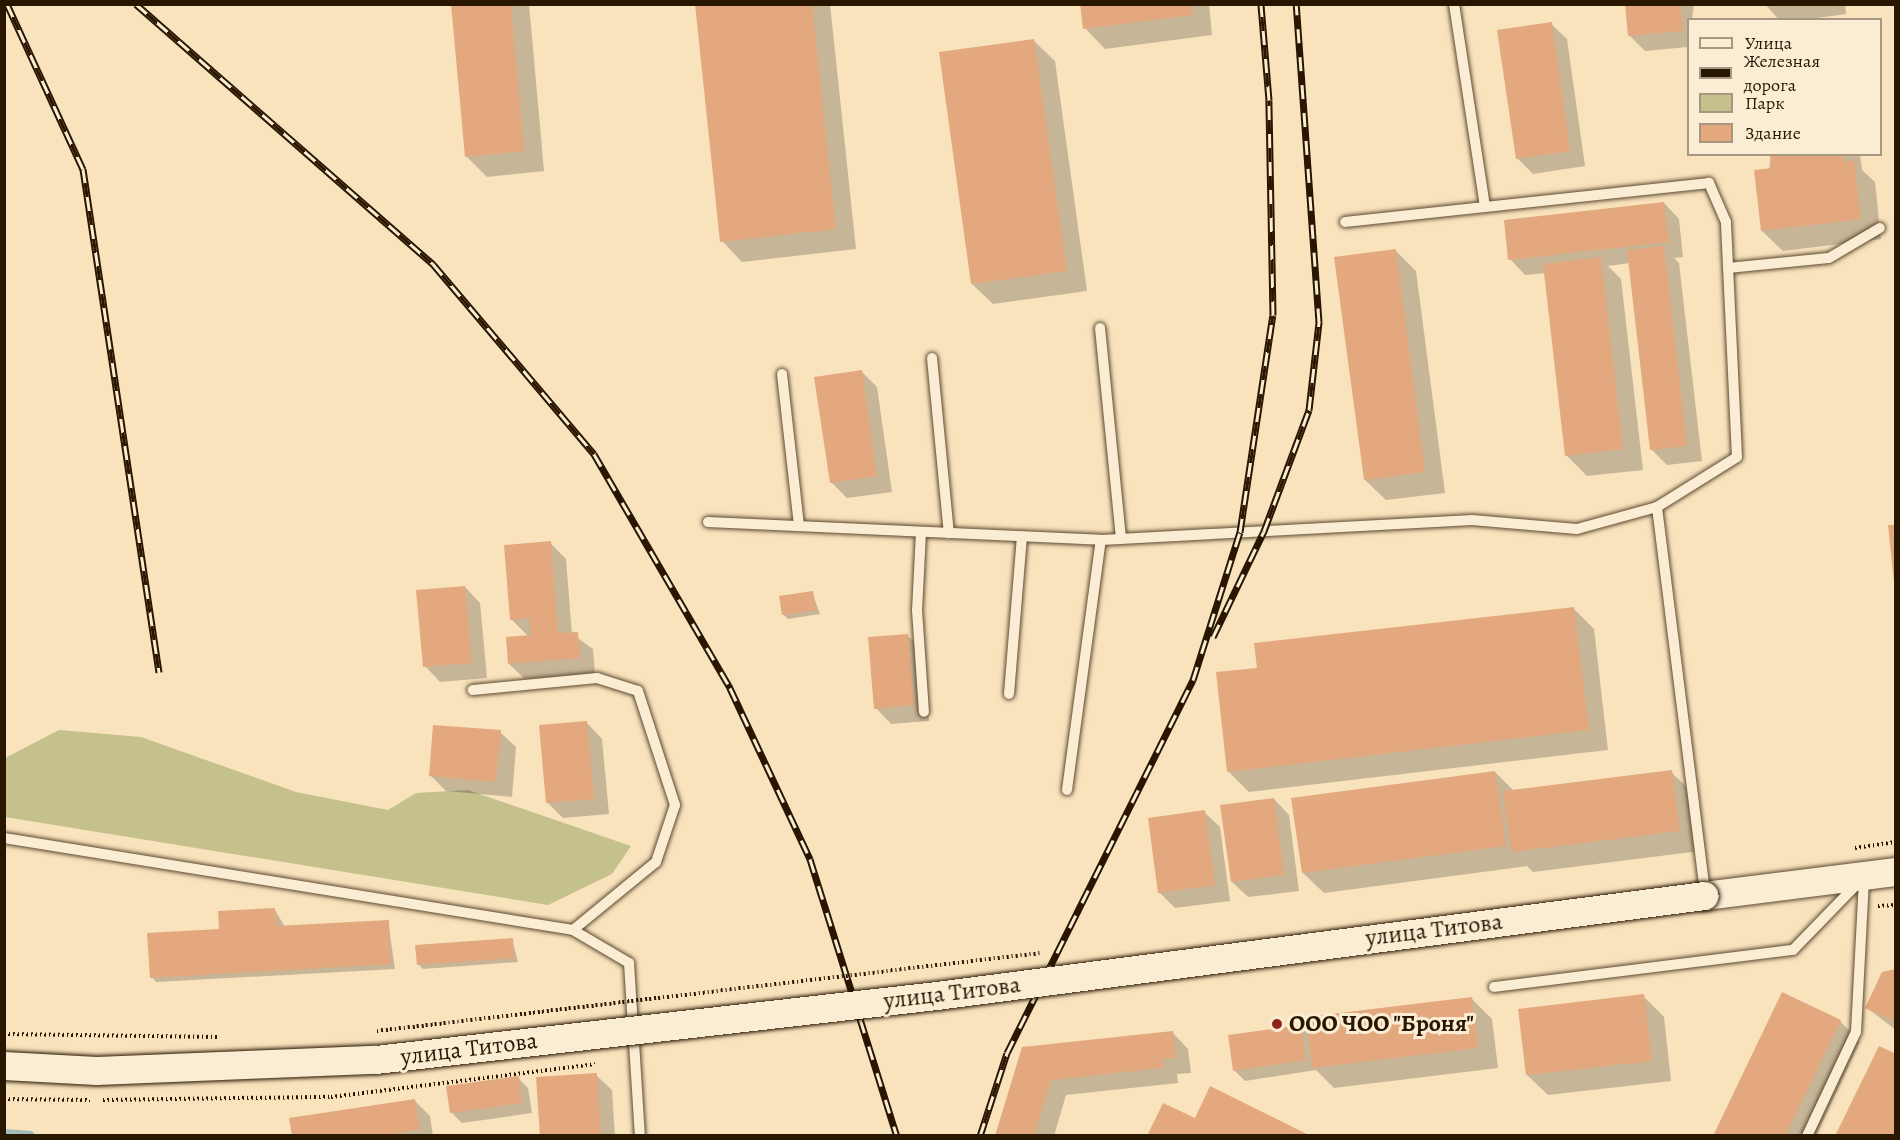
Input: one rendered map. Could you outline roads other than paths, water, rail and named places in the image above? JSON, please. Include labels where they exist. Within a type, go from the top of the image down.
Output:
[{"type":"main road","name":"улица Титова","points":[[4,1066],[97,1071],[376,1060],[959,993],[1896,873]]},
{"type":"lane","points":[[1454,4],[1485,207]]},
{"type":"lane","points":[[708,522],[1101,540],[1472,520],[1577,529],[1657,507],[1737,457],[1726,222],[1709,183],[1345,222]]},
{"type":"lane","points":[[1728,268],[1829,258],[1880,228]]},
{"type":"lane","points":[[1100,328],[1121,539]]},
{"type":"lane","points":[[932,358],[949,533]]},
{"type":"lane","points":[[782,374],[798,526]]},
{"type":"lane","points":[[1657,507],[1705,896]]},
{"type":"lane","points":[[921,532],[917,610],[924,712]]},
{"type":"lane","points":[[1009,694],[1022,537]]},
{"type":"lane","points":[[1066,790],[1101,540]]},
{"type":"lane","points":[[472,690],[597,678],[638,691],[675,805],[656,862],[573,930]]},
{"type":"lane","points":[[4,838],[573,930],[629,963],[640,1136]]},
{"type":"lane","points":[[1494,987],[1793,950],[1864,876]]},
{"type":"lane","points":[[1807,1136],[1856,1032],[1864,876]]},
{"type":"water","points":[[4,1129],[32,1131],[36,1135],[5,1135]]},
{"type":"railway","points":[[7,4],[83,169],[159,672]]},
{"type":"railway","points":[[136,4],[433,264],[594,454],[730,688],[810,859],[897,1136]]},
{"type":"railway","points":[[980,1136],[1007,1053],[1193,680],[1240,532],[1273,315],[1269,100],[1261,4]]},
{"type":"railway","points":[[1213,637],[1264,531],[1309,410],[1319,322],[1296,4]]},
{"type":"place","name":"ООО ЧОО \"Броня\"","points":[[1277,1024]]}]
